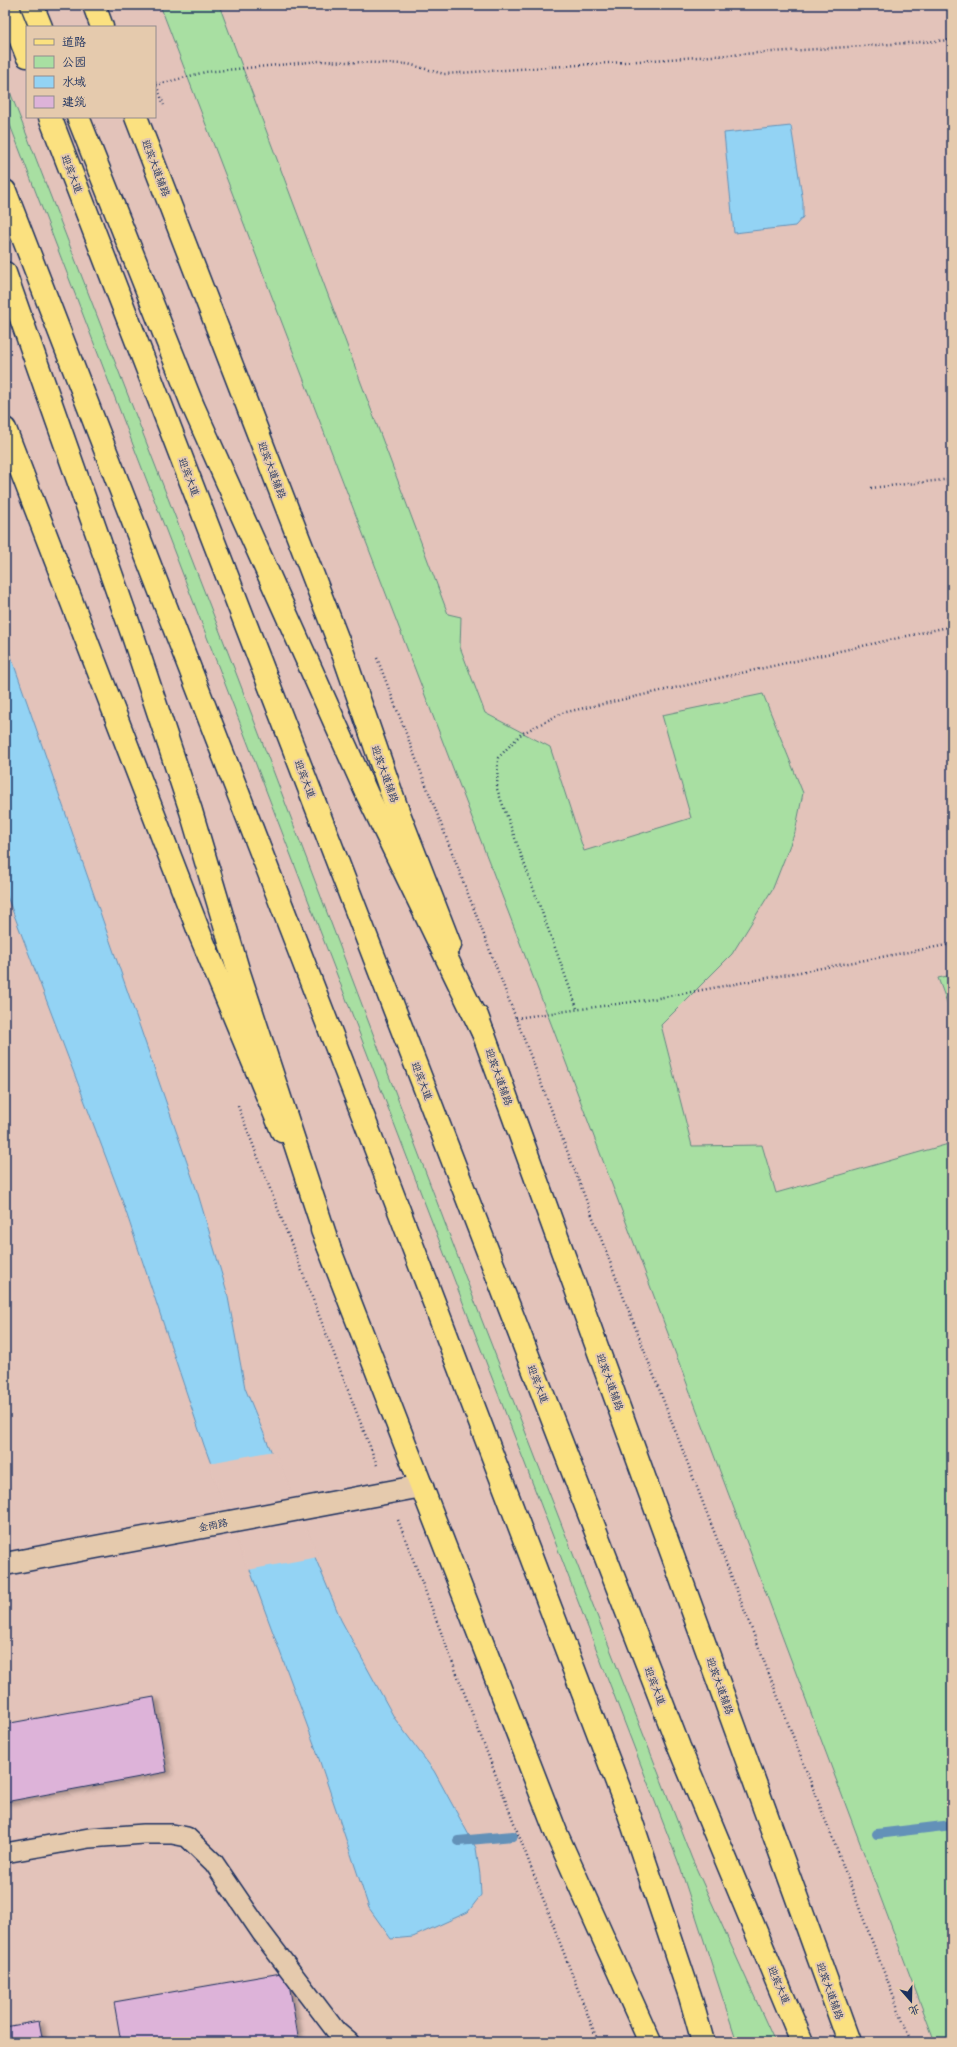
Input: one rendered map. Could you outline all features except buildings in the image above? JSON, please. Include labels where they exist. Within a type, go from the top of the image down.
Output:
[{"type":"main road","points":[[7,5],[26,53]]},
{"type":"main road","points":[[32,5],[41,26]]},
{"type":"main road","points":[[94,5],[102,26]]},
{"type":"main road","name":"迎宾大道","points":[[50,118],[679,1746],[802,2042]]},
{"type":"main road","points":[[78,118],[193,406],[367,794],[484,1034]]},
{"type":"main road","name":"迎宾大道辅路","points":[[136,118],[338,642],[396,806],[484,1034],[849,2042]]},
{"type":"main road","points":[[5,191],[355,1094],[629,1814],[690,1996],[703,2042]]},
{"type":"main road","points":[[5,273],[133,636],[329,1247]]},
{"type":"main road","points":[[5,429],[201,938],[329,1247],[556,1835],[650,2042]]},
{"type":"street","name":"金雨路","points":[[5,1564],[422,1486]]},
{"type":"lane","points":[[5,1853],[89,1838],[144,1834],[172,1834],[187,1837],[214,1862],[261,1932],[336,2031],[349,2042]]},
{"type":"path","points":[[165,107],[156,83],[205,72],[320,61],[408,64],[444,74],[952,40]]},
{"type":"path","points":[[871,488],[952,479]]},
{"type":"path","points":[[577,1008],[497,789],[498,758],[521,734],[562,713],[952,626]]},
{"type":"path","points":[[375,652],[911,2042]]},
{"type":"path","points":[[516,1018],[577,1008],[653,999],[952,944]]},
{"type":"path","points":[[238,1105],[598,2042]]},
{"type":"green space","points":[[160,5],[219,5],[448,614],[461,617],[460,647],[485,713],[550,747],[584,851],[691,818],[662,715],[763,694],[803,793],[795,832],[773,888],[732,954],[661,1025],[692,1146],[762,1145],[776,1193],[952,1143],[952,2042],[935,2042],[565,1060]]},
{"type":"green space","points":[[5,79],[236,673],[481,1318],[692,1859],[775,2042],[737,2042],[679,1864],[5,112]]},
{"type":"green space","points":[[952,975],[952,1016],[938,978]]},
{"type":"water","points":[[791,126],[803,202],[803,217],[795,226],[734,233],[724,133]]},
{"type":"water","points":[[5,639],[198,1194],[227,1292],[245,1388],[341,1620],[395,1719],[434,1771],[476,1848],[481,1895],[468,1912],[413,1937],[391,1939],[369,1908],[314,1744],[204,1445],[121,1197],[5,891]]},
{"type":"pier","points":[[274,1451],[318,1557],[248,1570],[209,1463]]},
{"type":"waterway","points":[[877,1834],[952,1825]]},
{"type":"waterway","points":[[458,1841],[513,1836]]}]
